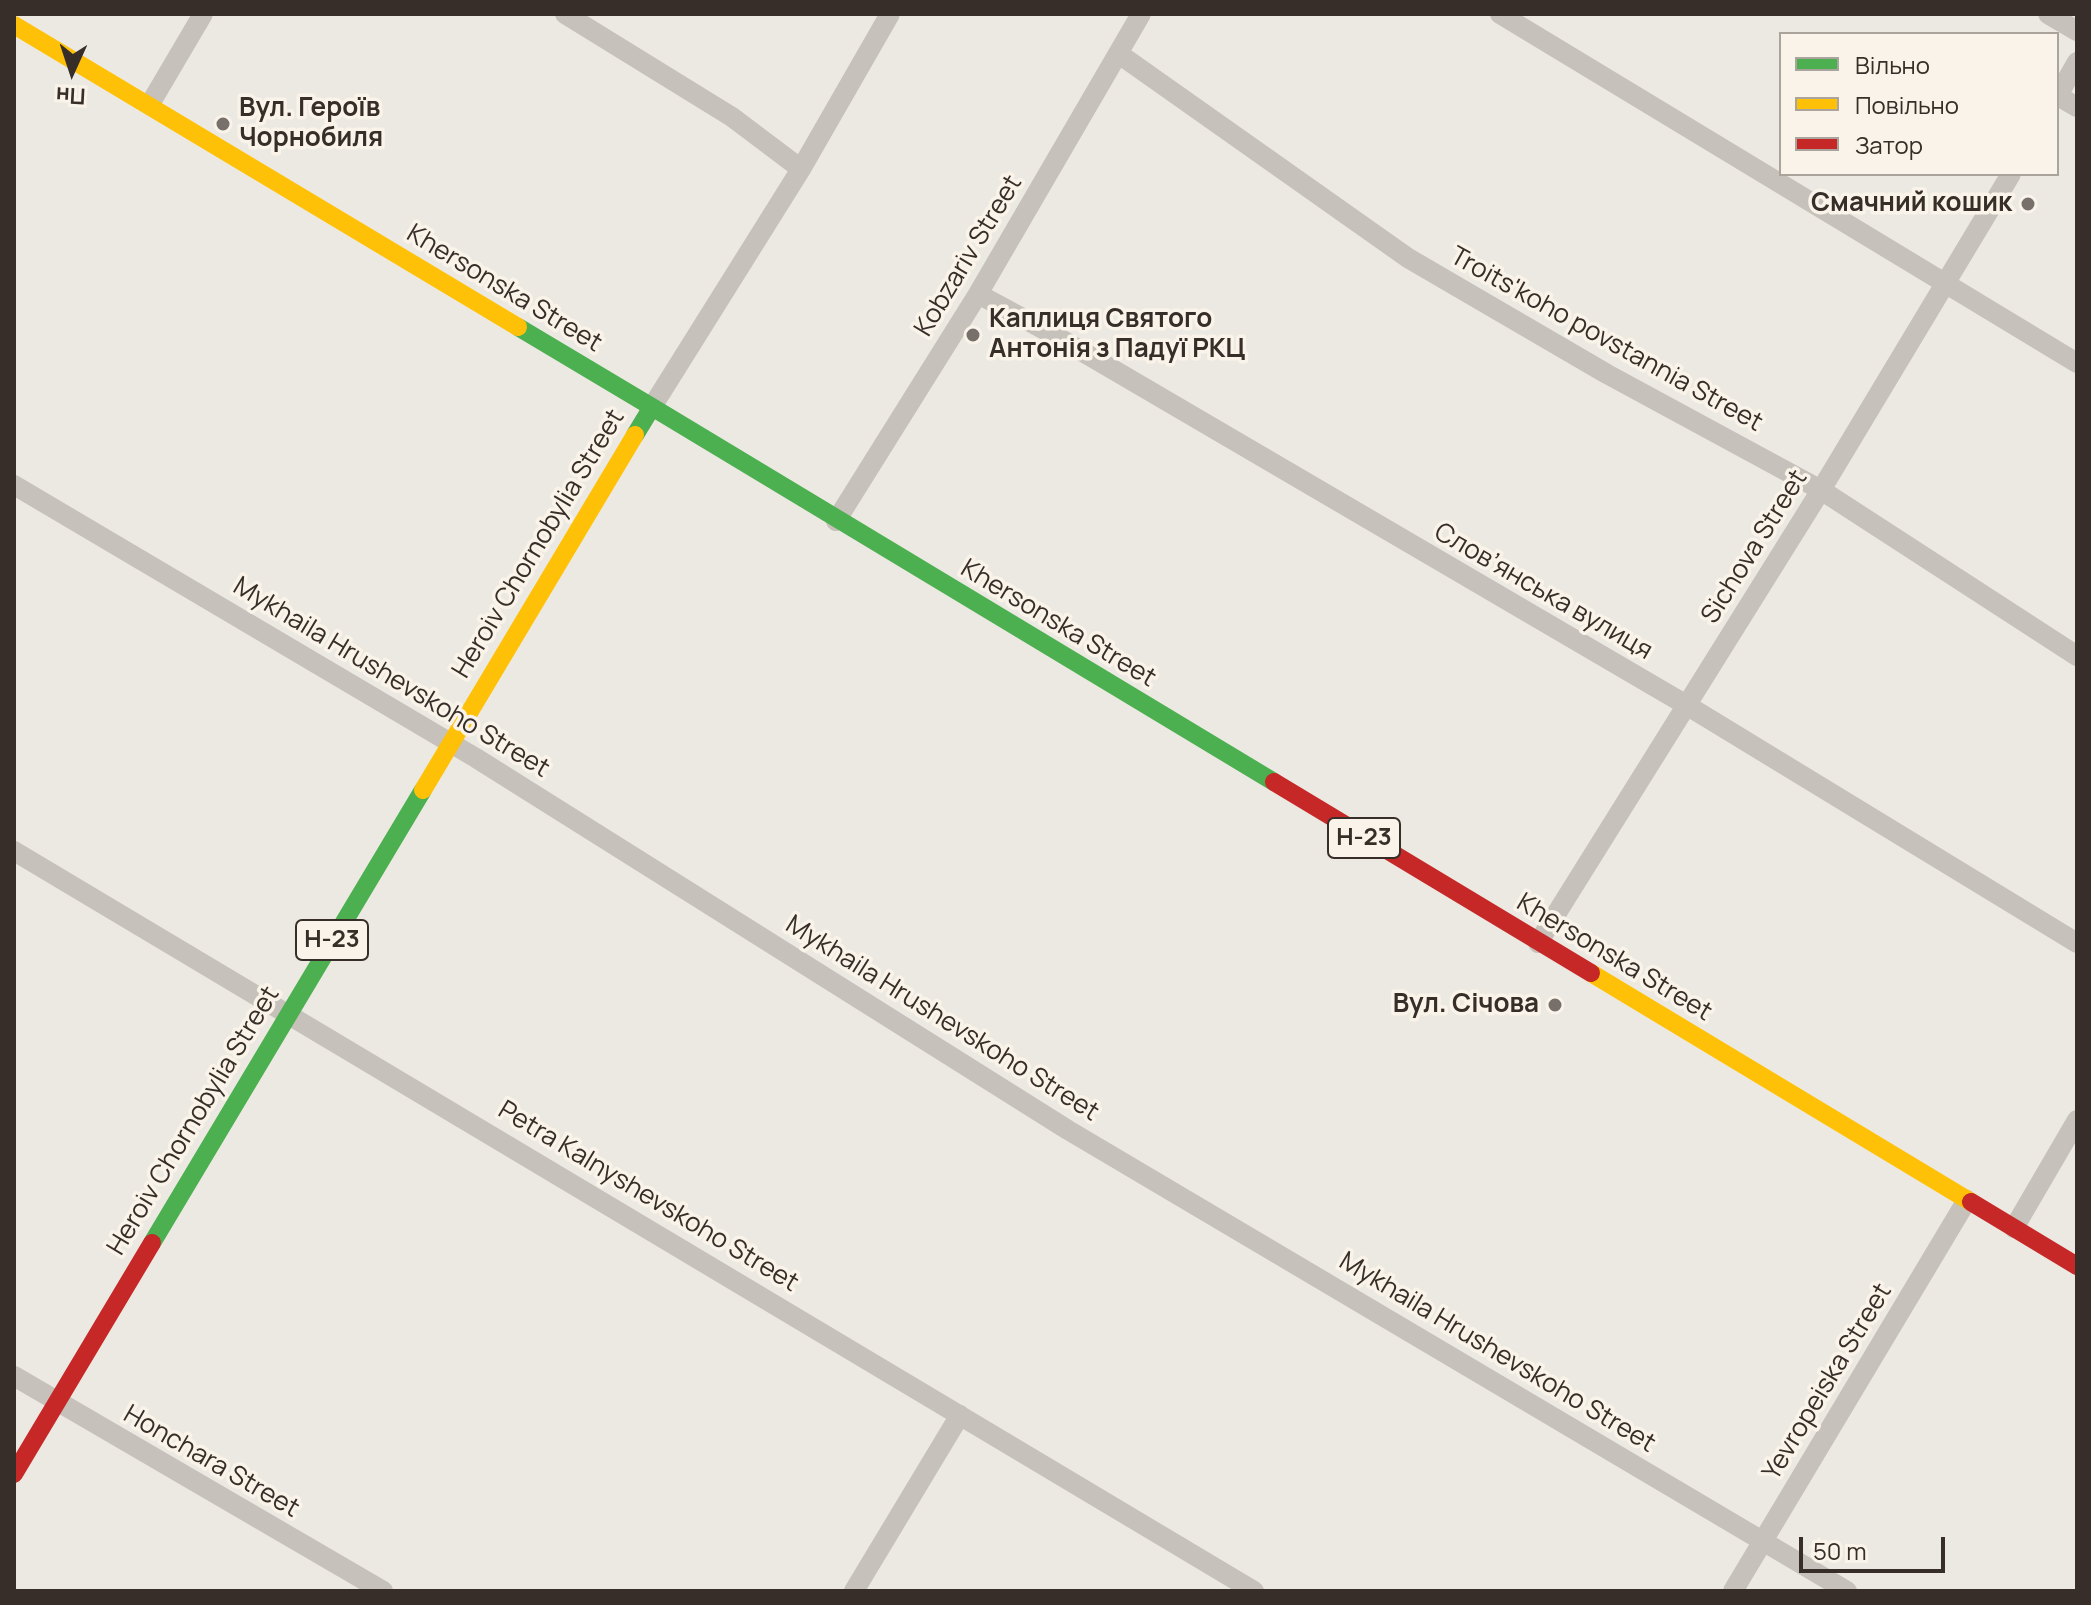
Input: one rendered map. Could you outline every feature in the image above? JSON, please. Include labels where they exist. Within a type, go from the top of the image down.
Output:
[{"type":"main road","name":"Khersonska Street","points":[[14,25],[150,104],[836,521],[2077,1266]]},
{"type":"main road","name":"Heroiv Chornobylia Street","points":[[14,1474],[652,407]]},
{"type":"street","points":[[150,104],[203,14]]},
{"type":"street","points":[[565,14],[732,117],[801,169]]},
{"type":"street","name":"Heroiv Chornobylia Street","points":[[652,407],[801,169],[890,14]]},
{"type":"street","name":"Kobzariv Street","points":[[836,521],[978,294],[1141,14]]},
{"type":"street","points":[[1500,14],[2077,363]]},
{"type":"street","points":[[2048,14],[2077,31]]},
{"type":"street","name":"Troits'koho povstannia Street","points":[[1119,54],[1408,258],[1607,374],[1821,490],[2077,656]]},
{"type":"street","points":[[2059,95],[2077,62]]},
{"type":"street","points":[[2059,98],[2077,107]]},
{"type":"street","name":"Sichova Street","points":[[1538,943],[1821,490],[2010,176]]},
{"type":"street","name":"Словʼянська вулиця","points":[[978,294],[1054,335],[1688,706],[2077,943]]},
{"type":"street","name":"Mykhaila Hrushevskoho Street","points":[[14,485],[450,743],[1068,1130],[1847,1591]]},
{"type":"street","name":"Petra Kalnyshevskoho Street","points":[[14,851],[1254,1591]]},
{"type":"street","points":[[2014,1228],[2077,1120]]},
{"type":"street","name":"Yevropeiska Street","points":[[1733,1591],[1967,1200]]},
{"type":"street","name":"Honchara Street","points":[[14,1376],[383,1591]]},
{"type":"street","points":[[854,1591],[960,1415]]},
{"type":"traffic: fast","points":[[518,327],[652,407]]},
{"type":"traffic: fast","points":[[635,435],[652,407],[1274,782]]},
{"type":"traffic: fast","points":[[152,1243],[423,790]]},
{"type":"traffic: slow","points":[[14,25],[518,327]]},
{"type":"traffic: slow","points":[[423,790],[635,435]]},
{"type":"traffic: slow","points":[[1591,973],[1971,1202]]},
{"type":"traffic: jam","points":[[1274,782],[1591,973]]},
{"type":"traffic: jam","points":[[1971,1202],[2077,1266]]},
{"type":"traffic: jam","points":[[14,1474],[152,1243]]},
{"type":"place","name":"Вул. Героїв Чорнобиля","points":[[223,124]]},
{"type":"place","name":"Смачний кошик","points":[[2028,204]]},
{"type":"place","name":"Каплиця Святого Антонія з Падуї РКЦ","points":[[973,335]]},
{"type":"place","name":"Вул. Січова","points":[[1555,1005]]}]
